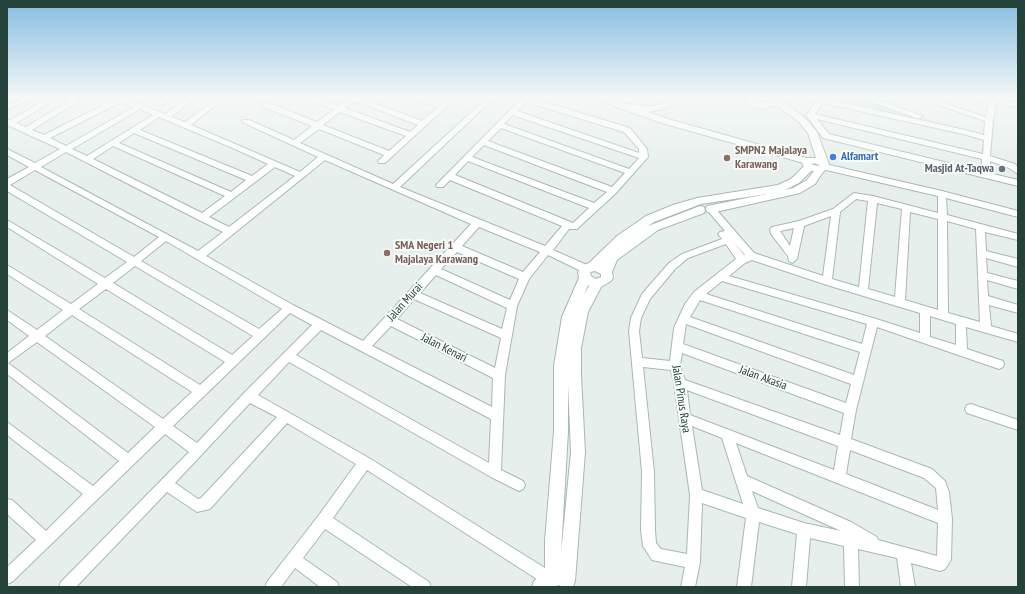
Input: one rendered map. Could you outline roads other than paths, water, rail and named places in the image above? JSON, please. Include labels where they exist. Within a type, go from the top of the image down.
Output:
[{"type":"street","points":[[15,125],[43,140],[87,159],[231,232]]},
{"type":"street","points":[[26,130],[35,125]]},
{"type":"street","points":[[43,140],[70,125]]},
{"type":"street","points":[[7,182],[108,125]]},
{"type":"street","points":[[87,159],[134,130],[145,125]]},
{"type":"street","points":[[182,125],[300,175]]},
{"type":"street","points":[[252,125],[394,188],[550,252],[560,261],[589,274]]},
{"type":"street","points":[[295,143],[317,125],[390,154]]},
{"type":"street","points":[[384,125],[411,135]]},
{"type":"street","points":[[382,162],[422,125]]},
{"type":"street","points":[[394,188],[462,125]]},
{"type":"street","points":[[440,185],[499,125],[630,172]]},
{"type":"street","points":[[549,125],[644,157]]},
{"type":"street","points":[[610,125],[627,130],[643,149],[644,157]]},
{"type":"street","points":[[678,125],[822,167],[942,194],[1018,214]]},
{"type":"street","points":[[589,274],[598,266],[606,272],[613,257],[654,227],[703,207],[780,188],[794,181],[814,155],[806,134],[797,125]]},
{"type":"street","points":[[806,125],[812,132],[817,143],[822,167]]},
{"type":"street","points":[[817,125],[828,137],[1018,183]]},
{"type":"street","points":[[851,125],[986,157],[1012,166],[1018,171]]},
{"type":"street","points":[[934,125],[965,132]]},
{"type":"street","points":[[944,125],[988,139]]},
{"type":"street","points":[[985,175],[989,125]]},
{"type":"street","points":[[134,130],[252,179]]},
{"type":"street","points":[[484,141],[614,189]]},
{"type":"street","points":[[113,143],[231,195]]},
{"type":"street","points":[[7,152],[166,237],[289,308],[497,416]]},
{"type":"street","points":[[200,256],[324,157]]},
{"type":"street","points":[[495,474],[499,375],[505,335],[512,306],[525,277],[550,252],[571,225],[596,207],[644,157]]},
{"type":"street","points":[[467,158],[596,207]]},
{"type":"street","points":[[202,218],[274,163]]},
{"type":"street","points":[[249,396],[365,462],[556,582],[578,452],[574,375],[569,347],[582,312],[589,274],[621,239],[650,219],[677,208],[703,207],[796,191],[810,182],[822,167]]},
{"type":"street","points":[[449,176],[571,225]]},
{"type":"street","points":[[7,187],[260,335]]},
{"type":"street","points":[[942,194],[943,315]]},
{"type":"street","points":[[792,255],[776,234],[775,230],[778,228],[800,224],[836,210],[854,196],[873,199],[1018,237]]},
{"type":"street","points":[[863,292],[873,199]]},
{"type":"street","points":[[703,207],[728,240],[747,258],[764,259],[827,281],[1018,338]]},
{"type":"street","points":[[703,207],[747,258]]},
{"type":"street","points":[[900,302],[906,208]]},
{"type":"street","points":[[827,281],[836,210]]},
{"type":"street","points":[[7,223],[232,361]]},
{"type":"street","name":"Jalan Murai","points":[[365,347],[477,223]]},
{"type":"street","points":[[791,268],[792,255],[800,224]]},
{"type":"street","points":[[980,227],[983,299],[986,328]]},
{"type":"street","points":[[7,359],[166,237]]},
{"type":"street","points":[[693,562],[657,555],[650,546],[648,530],[648,472],[634,331],[636,318],[646,297],[672,266],[685,256],[728,240]]},
{"type":"street","points":[[455,247],[525,277]]},
{"type":"street","points":[[981,253],[1018,263]]},
{"type":"street","name":"Jalan Pinus Raya","points":[[688,587],[693,562],[696,495],[680,383],[674,366],[680,328],[688,307],[698,295],[747,258]]},
{"type":"street","points":[[7,269],[201,392]]},
{"type":"street","points":[[434,270],[512,306]]},
{"type":"street","points":[[982,275],[1018,285]]},
{"type":"street","points":[[720,277],[873,322],[999,364]]},
{"type":"street","points":[[412,294],[505,335]]},
{"type":"street","points":[[698,295],[866,350]]},
{"type":"street","points":[[983,299],[1018,310]]},
{"type":"street","points":[[7,577],[45,539],[289,308]]},
{"type":"street","points":[[925,310],[925,340]]},
{"type":"street","points":[[7,314],[198,451]]},
{"type":"street","points":[[684,319],[857,381]]},
{"type":"street","name":"Jalan Kenari","points":[[389,320],[499,375]]},
{"type":"street","points":[[960,321],[962,351]]},
{"type":"street","points":[[839,479],[850,410],[873,322]]},
{"type":"street","points":[[66,587],[320,324]]},
{"type":"street","name":"Jalan Akasia","points":[[677,346],[850,410]]},
{"type":"street","points":[[288,356],[495,474],[518,485]]},
{"type":"street","points":[[637,362],[674,366]]},
{"type":"street","points":[[7,368],[128,460]]},
{"type":"street","points":[[680,383],[928,473],[942,485],[945,519],[944,560],[940,564],[881,547],[804,530],[696,495]]},
{"type":"street","points":[[971,409],[1018,425]]},
{"type":"street","points":[[166,484],[197,506],[205,504],[286,416]]},
{"type":"street","points":[[685,418],[945,519]]},
{"type":"street","points":[[7,428],[93,494]]},
{"type":"street","points":[[727,435],[753,514],[744,587]]},
{"type":"street","points":[[272,587],[324,520],[365,462]]},
{"type":"street","points":[[742,480],[846,527],[881,547]]},
{"type":"street","points":[[7,505],[45,539]]},
{"type":"street","points":[[324,520],[424,587]]},
{"type":"street","points":[[799,587],[804,530]]},
{"type":"street","points":[[851,541],[852,587]]},
{"type":"street","points":[[903,553],[908,587]]},
{"type":"street","points":[[294,559],[332,587]]},
{"type":"place","name":"Alfamart","points":[[833,157]]},
{"type":"place","name":"SMPN2 Majalaya Karawang","points":[[727,158]]},
{"type":"place","name":"Masjid At-Taqwa","points":[[1002,169]]},
{"type":"place","name":"SMA Negeri 1 Majalaya Karawang","points":[[387,253]]}]
